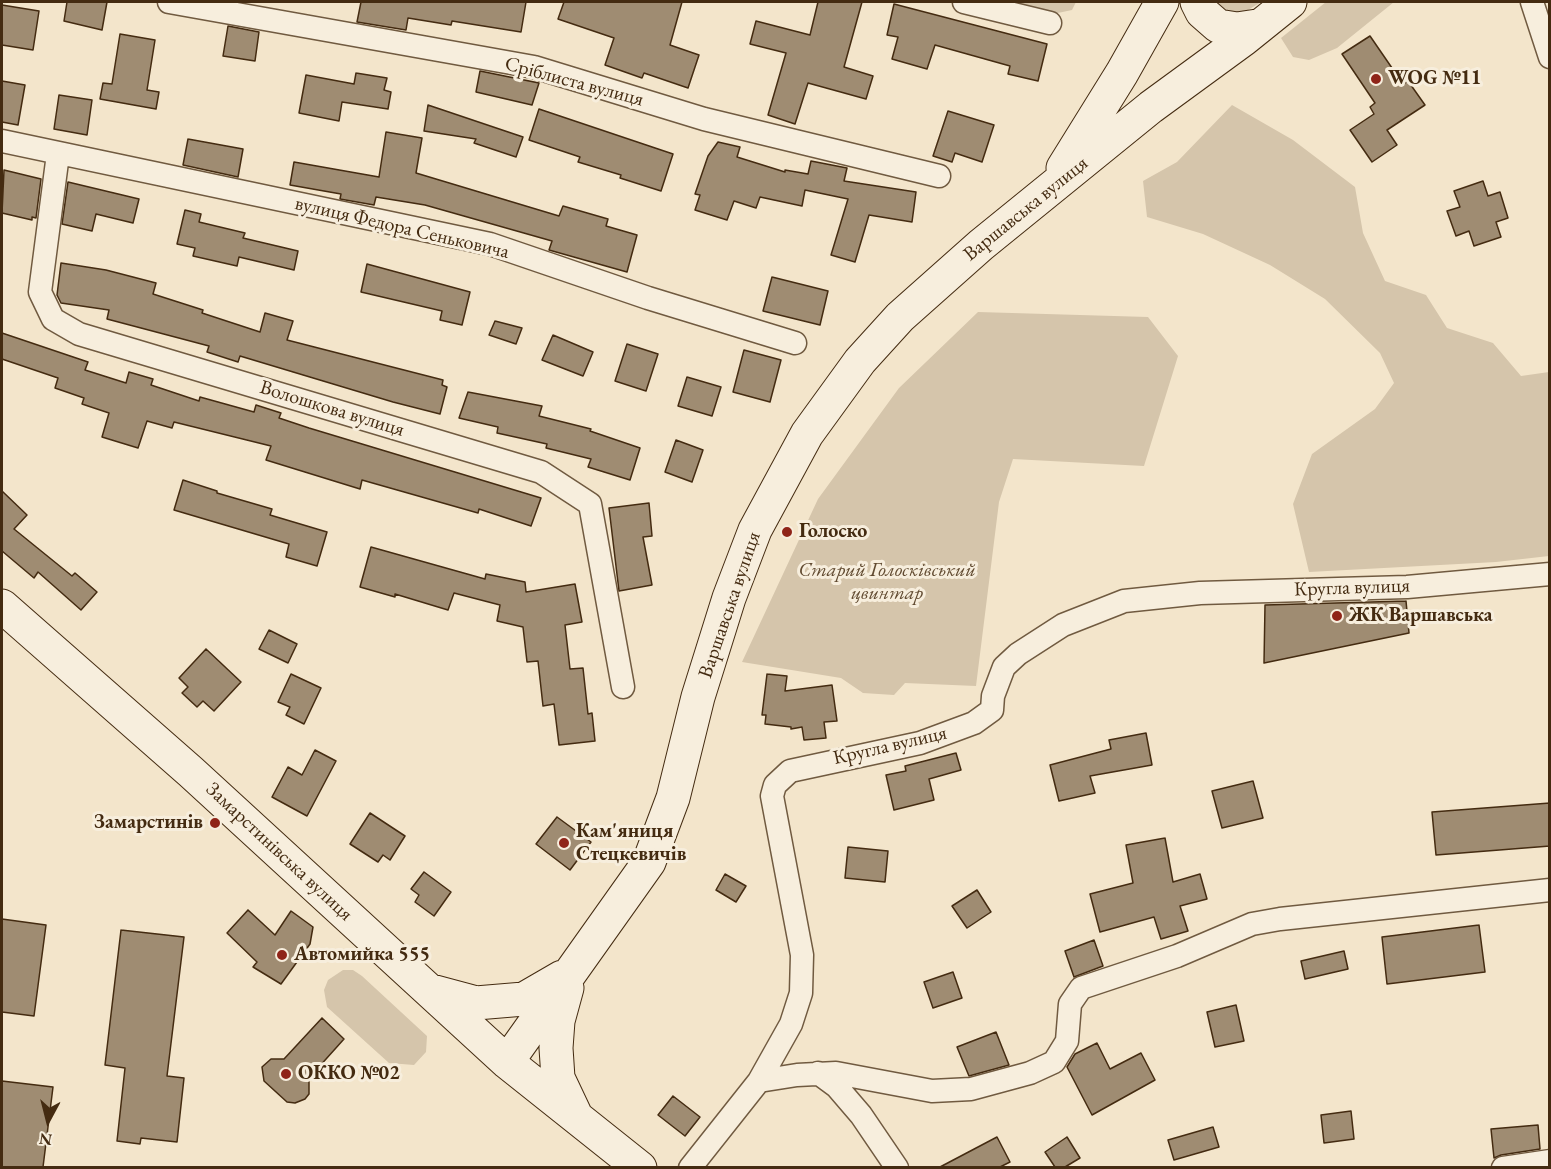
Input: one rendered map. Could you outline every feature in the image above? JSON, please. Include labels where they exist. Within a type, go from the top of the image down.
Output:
[{"type":"main road","points":[[1049,190],[1122,73],[1162,2]]},
{"type":"main road","points":[[1197,2],[1202,12],[1218,26],[1236,29],[1257,26]]},
{"type":"main road","name":"Варшавська вулиця","points":[[507,1062],[649,862],[673,798],[698,697],[729,598],[755,530],[807,434],[860,361],[900,317],[981,244],[1151,107],[1244,39],[1288,2]]},
{"type":"main road","name":"Замарстинівська вулиця","points":[[2,606],[191,772],[507,1062],[640,1167]]},
{"type":"main road","points":[[430,991],[476,1003],[524,999],[572,972]]},
{"type":"main road","points":[[572,972],[558,1021],[556,1048],[558,1078],[575,1115]]},
{"type":"street","name":"Сріблиста вулиця","points":[[169,2],[534,67],[704,119],[939,176]]},
{"type":"street","points":[[964,2],[1050,23]]},
{"type":"street","points":[[1532,2],[1550,57]]},
{"type":"street","name":"вулиця Федора Сеньковича","points":[[2,141],[490,244],[648,298],[795,343]]},
{"type":"street","name":"Волошкова вулиця","points":[[58,154],[40,292],[53,319],[79,334],[541,472],[590,504],[623,687]]},
{"type":"street","name":"Кругла вулиця","points":[[690,1167],[759,1081],[791,1024],[801,993],[802,955],[772,796],[776,785],[790,771],[920,743],[974,723],[992,710],[993,696],[1004,667],[1018,654],[1063,625],[1124,601],[1200,593],[1407,587],[1550,574]]},
{"type":"street","points":[[759,1081],[818,1073],[855,1075],[932,1091],[971,1089],[1030,1073],[1054,1062],[1067,1041],[1070,1004],[1081,988],[1177,956],[1252,924],[1550,890]]},
{"type":"street","points":[[818,1073],[837,1087],[861,1114],[897,1167]]},
{"type":"street","points":[[1503,1167],[1550,1161]]},
{"type":"green space","points":[[1004,2],[1076,2],[1072,10],[1053,14]]},
{"type":"green space","points":[[1206,2],[1261,2],[1235,18]]},
{"type":"green space","points":[[1326,2],[1394,2],[1337,48],[1309,60],[1293,57],[1281,38]]},
{"type":"green space","points":[[1232,105],[1293,140],[1355,187],[1363,233],[1385,281],[1426,295],[1447,328],[1493,343],[1521,376],[1549,372],[1549,556],[1496,562],[1309,572],[1293,504],[1312,454],[1375,409],[1394,383],[1380,353],[1325,299],[1270,265],[1203,234],[1147,217],[1143,181],[1177,162]]},
{"type":"green space","name":"Старий Голосківський цвинтар","points":[[978,312],[1148,317],[1178,356],[1144,466],[1013,459],[999,502],[976,686],[905,683],[894,695],[863,693],[841,678],[742,662],[818,499],[899,388]]},
{"type":"green space","points":[[343,970],[353,970],[362,976],[427,1036],[426,1052],[414,1065],[389,1063],[327,1007],[324,990],[328,980]]},
{"type":"building","points":[[67,2],[107,2],[102,30],[64,21]]},
{"type":"building","points":[[361,2],[526,2],[521,32],[452,21],[451,25],[408,18],[406,30],[357,22]]},
{"type":"building","points":[[564,2],[682,2],[670,45],[699,55],[688,88],[644,73],[642,78],[605,65],[614,38],[558,19]]},
{"type":"building","points":[[818,2],[862,2],[844,67],[873,76],[866,99],[808,83],[795,124],[768,115],[786,53],[750,44],[756,21],[810,35]]},
{"type":"building","points":[[894,4],[1047,44],[1038,81],[1008,74],[1010,66],[935,45],[927,69],[892,59],[898,37],[887,35]]},
{"type":"building","points":[[2,5],[39,11],[33,50],[2,45]]},
{"type":"building","points":[[228,26],[259,32],[255,61],[223,56]]},
{"type":"building","points":[[120,34],[155,40],[147,90],[159,92],[156,109],[100,99],[103,83],[112,84]]},
{"type":"building","points":[[1370,36],[1403,84],[1408,81],[1425,105],[1387,130],[1397,145],[1372,162],[1350,130],[1374,114],[1370,107],[1375,103],[1342,54]]},
{"type":"building","points":[[480,71],[539,83],[532,105],[476,92]]},
{"type":"building","points":[[356,73],[387,78],[384,90],[391,92],[388,109],[342,102],[339,121],[299,113],[306,75],[354,84]]},
{"type":"building","points":[[2,81],[25,85],[18,125],[2,122]]},
{"type":"building","points":[[59,95],[92,100],[87,135],[54,129]]},
{"type":"building","points":[[428,105],[523,137],[516,157],[474,143],[476,139],[424,131]]},
{"type":"building","points":[[539,109],[673,154],[661,191],[620,178],[621,175],[578,162],[580,157],[529,140]]},
{"type":"building","points":[[948,111],[994,125],[982,162],[955,153],[952,162],[933,156]]},
{"type":"building","points":[[386,132],[422,138],[416,173],[559,216],[563,206],[608,219],[606,226],[637,235],[627,272],[549,250],[552,241],[425,205],[376,197],[374,205],[340,199],[341,194],[290,185],[294,162],[379,177]]},
{"type":"building","points":[[188,139],[243,149],[238,177],[183,165]]},
{"type":"building","points":[[718,142],[740,147],[737,157],[785,172],[785,170],[808,174],[811,161],[847,168],[844,181],[916,192],[912,222],[869,215],[855,262],[831,255],[848,199],[805,190],[802,206],[760,197],[756,208],[734,201],[727,220],[695,210],[700,195],[695,194],[708,156]]},
{"type":"building","points":[[4,170],[41,179],[36,218],[32,217],[32,220],[2,213]]},
{"type":"building","points":[[1483,181],[1488,196],[1500,192],[1508,218],[1496,222],[1501,237],[1474,246],[1469,231],[1456,236],[1447,211],[1460,207],[1454,191]]},
{"type":"building","points":[[68,182],[139,199],[133,223],[96,214],[92,231],[62,224]]},
{"type":"building","points":[[185,210],[201,214],[199,222],[245,233],[243,238],[298,251],[294,270],[239,257],[237,266],[193,256],[195,248],[177,244]]},
{"type":"building","points":[[61,263],[106,270],[156,283],[153,294],[260,332],[265,313],[293,321],[287,340],[443,380],[442,385],[447,387],[440,414],[240,356],[238,362],[207,352],[209,346],[107,319],[109,310],[61,303],[57,295]]},
{"type":"building","points":[[367,264],[470,292],[462,325],[440,320],[442,311],[361,292]]},
{"type":"building","points":[[772,277],[828,291],[820,325],[763,311]]},
{"type":"building","points":[[495,321],[522,328],[516,344],[489,335]]},
{"type":"building","points":[[2,333],[88,362],[85,370],[126,383],[129,372],[153,379],[151,385],[199,401],[200,397],[254,412],[256,405],[281,413],[279,418],[309,428],[541,498],[531,526],[479,509],[478,513],[362,480],[360,489],[266,460],[271,446],[174,422],[172,428],[147,421],[138,448],[102,437],[109,413],[82,404],[84,398],[55,388],[58,378],[2,359]]},
{"type":"building","points":[[553,335],[593,352],[583,376],[542,360]]},
{"type":"building","points":[[627,344],[658,354],[646,391],[615,381]]},
{"type":"building","points":[[744,350],[781,360],[770,402],[733,392]]},
{"type":"building","points":[[687,377],[721,387],[712,416],[678,406]]},
{"type":"building","points":[[468,392],[542,406],[539,416],[591,429],[590,431],[640,448],[630,480],[588,467],[591,459],[546,448],[547,444],[497,433],[498,427],[459,418]]},
{"type":"building","points":[[676,440],[703,450],[692,482],[665,472]]},
{"type":"building","points":[[183,480],[217,491],[217,493],[272,509],[270,515],[327,532],[317,566],[286,557],[289,544],[174,510]]},
{"type":"building","points":[[2,491],[27,515],[14,529],[72,576],[75,573],[97,592],[81,610],[38,572],[34,578],[2,551]]},
{"type":"building","points":[[649,503],[652,536],[643,537],[652,585],[619,591],[609,508]]},
{"type":"building","points":[[371,547],[485,579],[486,574],[525,582],[526,592],[575,584],[582,622],[565,625],[570,669],[583,668],[588,714],[592,713],[595,741],[559,745],[554,704],[543,706],[538,661],[527,662],[523,627],[497,621],[500,605],[454,593],[448,610],[395,594],[395,597],[360,587]]},
{"type":"building","name":"ЖК Варшавська","points":[[1406,601],[1409,633],[1264,663],[1265,605]]},
{"type":"building","points":[[269,630],[297,644],[288,663],[259,649]]},
{"type":"building","points":[[206,649],[241,682],[214,711],[203,701],[197,707],[182,693],[188,687],[179,678]]},
{"type":"building","points":[[291,674],[321,688],[304,724],[286,715],[290,707],[278,702]]},
{"type":"building","points":[[767,674],[787,676],[785,691],[832,685],[837,721],[824,722],[826,738],[804,740],[802,727],[791,729],[791,727],[765,724],[766,715],[762,715]]},
{"type":"building","points":[[1146,733],[1152,765],[1090,776],[1095,793],[1059,801],[1050,765],[1111,749],[1109,740]]},
{"type":"building","points":[[315,750],[336,761],[307,816],[272,797],[288,767],[302,775]]},
{"type":"building","points":[[956,753],[961,770],[929,779],[934,800],[894,810],[886,775],[906,771],[905,766]]},
{"type":"building","points":[[1253,781],[1263,818],[1222,828],[1212,791]]},
{"type":"building","points":[[1550,803],[1550,846],[1436,855],[1432,812]]},
{"type":"building","points":[[370,813],[405,836],[390,860],[383,855],[378,862],[350,844]]},
{"type":"building","name":"Кам'яниця Стецкевичів","points":[[557,817],[591,842],[570,870],[536,844]]},
{"type":"building","points":[[1165,838],[1173,882],[1200,874],[1207,899],[1180,906],[1188,931],[1161,939],[1154,917],[1100,932],[1090,894],[1133,883],[1126,845]]},
{"type":"building","points":[[848,847],[888,851],[885,882],[845,878]]},
{"type":"building","points":[[424,872],[451,892],[434,916],[415,902],[419,895],[411,889]]},
{"type":"building","points":[[725,874],[746,886],[736,902],[716,890]]},
{"type":"building","points":[[977,890],[991,912],[967,928],[952,906]]},
{"type":"building","name":"Автомийка 555","points":[[248,910],[275,935],[291,911],[313,927],[310,944],[281,984],[253,967],[257,962],[227,933]]},
{"type":"building","points":[[2,919],[46,925],[34,1016],[2,1012]]},
{"type":"building","points":[[1479,925],[1485,972],[1387,984],[1382,937]]},
{"type":"building","points":[[121,930],[184,937],[167,1076],[184,1078],[177,1142],[141,1138],[140,1144],[117,1141],[125,1068],[105,1065]]},
{"type":"building","points":[[1094,940],[1103,966],[1074,977],[1065,951]]},
{"type":"building","points":[[1344,951],[1348,969],[1305,979],[1301,961]]},
{"type":"building","points":[[953,972],[962,998],[933,1008],[924,982]]},
{"type":"building","points":[[1236,1005],[1244,1041],[1215,1047],[1207,1012]]},
{"type":"building","points":[[322,1018],[344,1039],[309,1078],[309,1094],[305,1099],[295,1103],[287,1102],[264,1081],[262,1067],[271,1059],[284,1059]]},
{"type":"building","points":[[996,1032],[1009,1065],[969,1076],[957,1047]]},
{"type":"building","points":[[1097,1043],[1110,1069],[1141,1053],[1155,1080],[1092,1115],[1067,1067],[1075,1054]]},
{"type":"building","points":[[2,1081],[53,1087],[43,1167],[2,1167]]},
{"type":"building","points":[[673,1096],[700,1117],[685,1136],[658,1115]]},
{"type":"building","points":[[1351,1111],[1354,1139],[1324,1143],[1321,1115]]},
{"type":"building","points":[[1538,1125],[1540,1149],[1494,1158],[1491,1129]]},
{"type":"building","points":[[1213,1127],[1219,1147],[1174,1160],[1168,1140]]},
{"type":"building","points":[[997,1137],[1010,1162],[1000,1167],[940,1167]]},
{"type":"building","points":[[1067,1137],[1080,1158],[1065,1167],[1055,1167],[1045,1152]]},
{"type":"place","name":"WOG №11","points":[[1376,79]]},
{"type":"place","name":"Голоско","points":[[787,532]]},
{"type":"place","name":"ЖК Варшавська","points":[[1337,616]]},
{"type":"place","name":"Замарстинів","points":[[215,823]]},
{"type":"place","name":"Кам'яниця Стецкевичів","points":[[564,843]]},
{"type":"place","name":"Автомийка 555","points":[[282,955]]},
{"type":"place","name":"ОККО №02","points":[[286,1074]]}]
